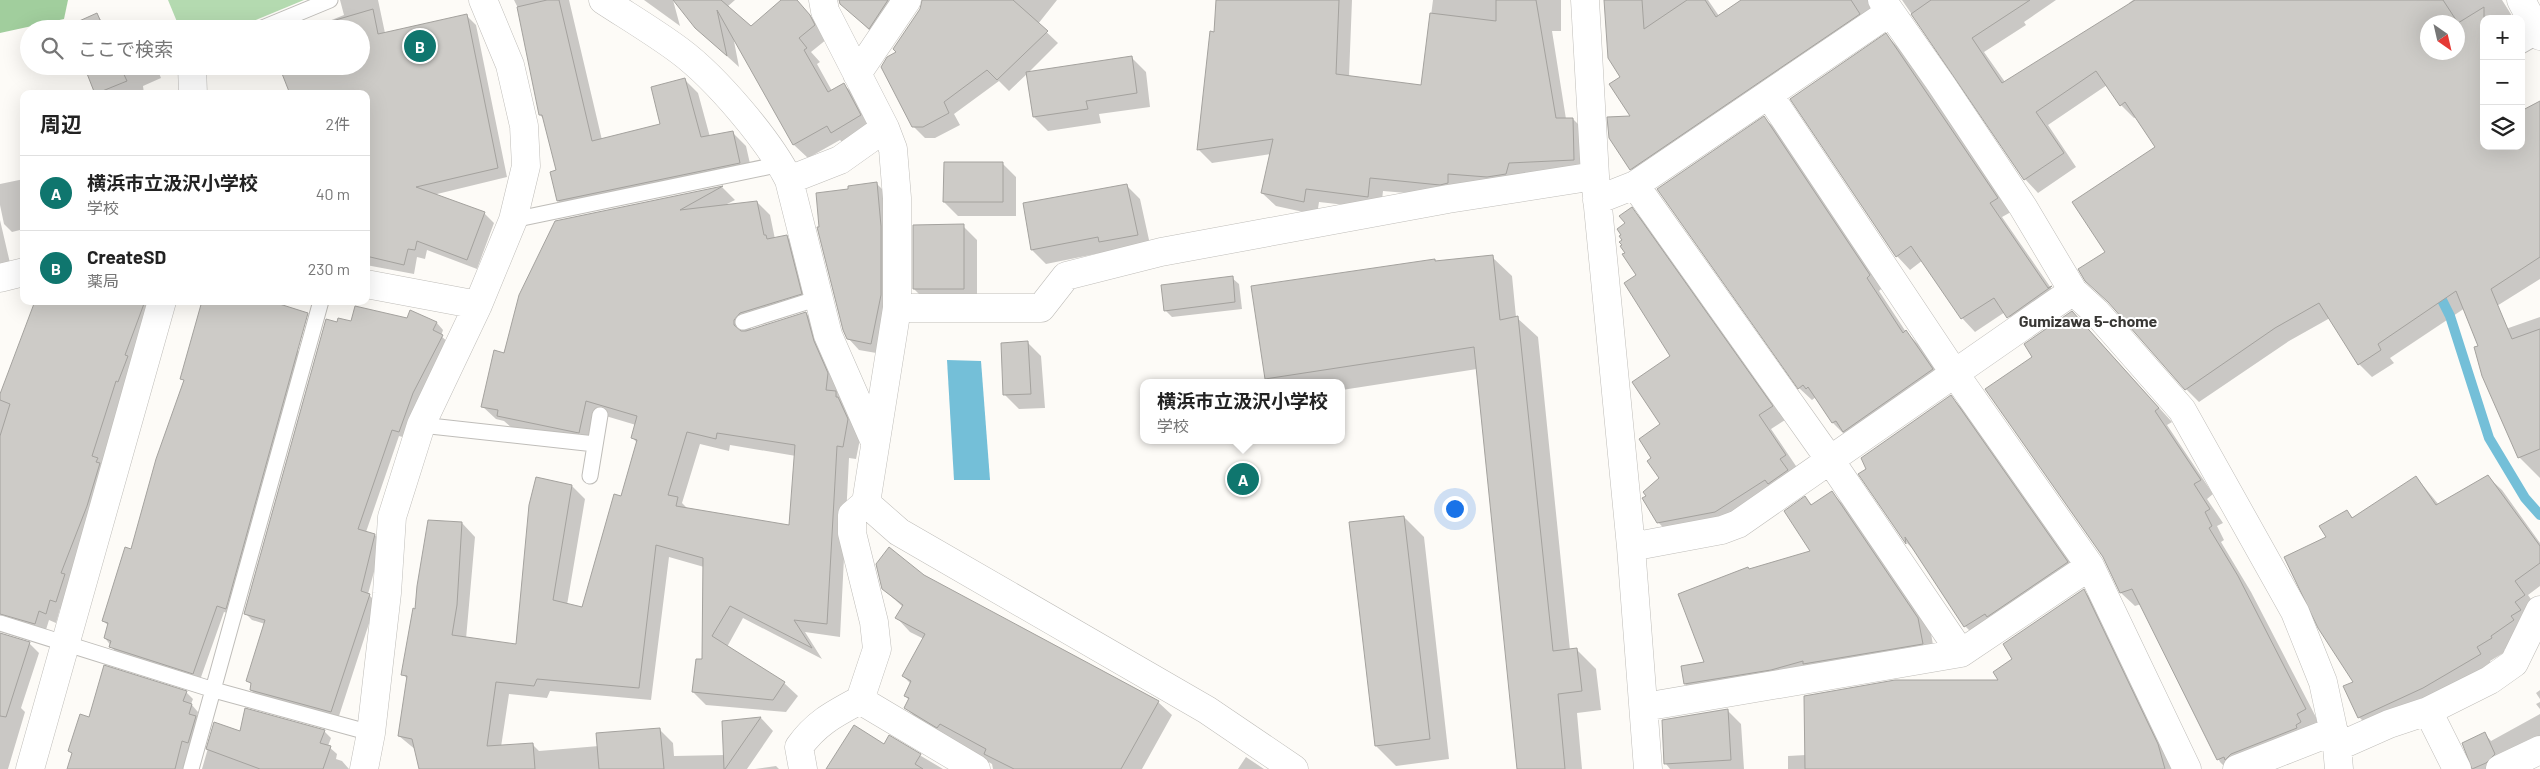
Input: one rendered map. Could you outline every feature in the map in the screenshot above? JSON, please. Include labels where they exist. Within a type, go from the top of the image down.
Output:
[{"type":"street","points":[[364,769],[371,734],[392,517],[422,425],[478,305],[513,220],[526,166],[524,126],[510,65],[483,0]]},
{"type":"street","points":[[603,0],[681,51],[721,88],[785,172],[828,335],[874,440]]},
{"type":"street","points":[[803,769],[799,747],[811,730],[860,700],[878,649],[874,622],[852,533],[852,515],[866,502],[874,440],[897,308],[897,198],[893,149],[885,128],[825,11],[823,0]]},
{"type":"street","points":[[857,74],[907,0]]},
{"type":"street","points":[[1585,0],[1596,188],[1630,547],[1648,769]]},
{"type":"street","points":[[2521,0],[2540,35]]},
{"type":"street","points":[[897,308],[1041,308],[1066,276],[1161,252],[1448,199],[1635,185],[1769,95],[1885,3],[2018,199],[2073,291],[2096,312],[2182,410],[2295,612],[2323,682],[2337,749]]},
{"type":"street","points":[[192,75],[193,90]]},
{"type":"street","points":[[1769,95],[1954,374],[2090,566],[2187,769]]},
{"type":"street","points":[[785,172],[840,160],[885,128]]},
{"type":"street","points":[[1635,185],[1830,460],[1961,653]]},
{"type":"street","points":[[370,285],[478,305]]},
{"type":"street","points":[[1630,547],[1722,530],[1738,524],[2073,291]]},
{"type":"street","points":[[30,769],[161,305]]},
{"type":"street","points":[[866,502],[899,532],[1207,710],[1294,769]]},
{"type":"street","points":[[1644,707],[1961,653],[2090,566]]},
{"type":"street","points":[[2237,769],[2337,749],[2389,724],[2428,711],[2490,680],[2514,663],[2540,610]]},
{"type":"street","points":[[860,700],[976,769]]},
{"type":"street","points":[[2428,711],[2457,769]]},
{"type":"street","points":[[2500,769],[2540,750]]},
{"type":"lane","points":[[282,20],[330,0]]},
{"type":"lane","points":[[2525,44],[2540,35]]},
{"type":"lane","points":[[513,220],[785,172]]},
{"type":"lane","points":[[743,322],[818,298]]},
{"type":"lane","points":[[191,769],[319,305]]},
{"type":"lane","points":[[590,476],[600,415]]},
{"type":"lane","points":[[422,425],[595,444]]},
{"type":"lane","points":[[0,623],[214,690],[371,734]]},
{"type":"green space","points":[[0,0],[68,0],[64,19],[20,20],[20,29],[0,33]]},
{"type":"green space","points":[[168,0],[304,0],[256,20],[176,20]]},
{"type":"water","points":[[947,360],[981,361],[990,480],[954,480]]},
{"type":"building","points":[[547,0],[559,0],[592,141],[660,124],[651,87],[685,78],[701,137],[733,131],[740,163],[557,201],[550,172],[556,170],[542,115],[539,115],[517,7]]},
{"type":"building","points":[[673,0],[721,0],[751,26],[781,0],[797,0],[810,15],[815,25],[799,38],[807,48],[804,50],[828,92],[844,83],[861,115],[831,133],[827,126],[793,145],[717,10],[727,56],[695,28]]},
{"type":"building","points":[[839,0],[888,0],[869,29],[840,4]]},
{"type":"building","points":[[922,0],[1013,0],[1048,31],[997,80],[987,70],[944,102],[949,113],[923,127],[912,127],[881,67],[887,57],[896,52],[893,49],[920,9]]},
{"type":"building","points":[[1216,0],[1339,0],[1336,74],[1421,85],[1430,13],[1496,21],[1496,0],[1536,0],[1556,118],[1573,118],[1574,160],[1509,163],[1506,174],[1487,177],[1448,174],[1448,183],[1440,185],[1370,178],[1368,197],[1306,189],[1304,202],[1261,193],[1273,139],[1197,150],[1210,31],[1214,32]]},
{"type":"building","points":[[1604,0],[1642,0],[1644,29],[1687,0],[1705,0],[1716,17],[1741,0],[1851,0],[1860,14],[1630,170],[1609,138],[1607,117],[1630,116],[1609,84],[1620,77],[1608,58]]},
{"type":"building","points":[[1931,0],[2030,0],[1972,38],[2002,83],[2135,0],[2443,0],[2453,15],[2420,15],[2420,60],[2465,60],[2465,19],[2484,7],[2484,15],[2480,15],[2480,150],[2525,150],[2525,109],[2540,101],[2540,257],[2491,289],[2512,339],[2540,329],[2540,449],[2518,458],[2482,376],[2474,347],[2478,346],[2456,291],[2378,344],[2381,350],[2358,365],[2319,303],[2275,328],[2185,390],[2108,302],[2085,281],[2078,269],[2105,252],[2072,202],[2155,147],[2125,102],[2120,106],[2096,71],[2036,112],[2064,153],[2024,180],[1911,14]]},
{"type":"building","points":[[373,9],[378,34],[467,14],[498,168],[416,187],[485,212],[467,260],[417,241],[415,250],[408,249],[404,265],[370,257],[370,90],[288,90],[283,75],[370,75],[370,20],[336,20]]},
{"type":"building","points":[[97,13],[100,20],[81,20]]},
{"type":"building","points":[[1886,33],[1998,198],[1990,203],[2048,288],[2052,286],[2007,318],[1994,298],[1961,319],[1911,246],[1896,257],[1790,99]]},
{"type":"building","points":[[1132,56],[1137,93],[1086,101],[1088,109],[1033,117],[1026,72]]},
{"type":"building","points":[[88,75],[124,75],[127,81],[105,90],[93,90]]},
{"type":"building","points":[[1764,116],[1870,275],[1867,278],[1903,333],[1906,330],[1933,369],[1843,432],[1836,421],[1832,423],[1808,387],[1806,389],[1803,385],[1798,389],[1657,189]]},
{"type":"building","points":[[944,162],[1003,162],[1003,202],[943,202]]},
{"type":"building","points":[[877,182],[881,226],[881,295],[871,344],[847,339],[843,330],[817,227],[819,227],[816,193],[848,189],[848,186]]},
{"type":"building","points":[[1127,184],[1138,235],[1099,242],[1098,237],[1031,250],[1023,203]]},
{"type":"building","points":[[723,186],[680,210],[757,201],[764,235],[766,235],[767,239],[787,235],[802,294],[740,313],[734,320],[734,325],[741,331],[746,331],[806,312],[814,341],[828,373],[826,390],[836,391],[836,397],[838,397],[848,419],[843,447],[837,446],[827,624],[794,620],[812,648],[730,606],[712,636],[785,682],[773,700],[692,692],[696,659],[702,659],[703,558],[656,545],[639,688],[537,679],[534,686],[496,682],[487,746],[533,743],[535,769],[419,769],[412,739],[398,736],[407,676],[401,675],[413,608],[415,609],[428,520],[462,522],[457,605],[452,635],[516,644],[529,505],[536,477],[572,485],[553,600],[582,607],[614,494],[621,496],[637,440],[631,438],[637,416],[586,401],[579,433],[497,416],[498,410],[481,407],[494,350],[504,353],[519,295],[555,221]],"holes":[[[687,432],[716,439],[717,433],[795,445],[789,525],[676,506],[678,497],[668,495]]]},
{"type":"building","points":[[1632,207],[1773,406],[1759,415],[1786,455],[1780,459],[1788,470],[1768,484],[1765,480],[1715,512],[1657,523],[1642,498],[1646,496],[1643,492],[1659,478],[1647,461],[1651,458],[1639,439],[1660,424],[1632,382],[1670,356],[1624,283],[1636,275],[1622,254],[1625,253],[1620,246],[1622,245],[1619,242],[1622,240],[1617,229],[1625,223],[1619,216]]},
{"type":"building","points":[[964,224],[964,289],[913,289],[913,225]]},
{"type":"building","points":[[1493,255],[1500,320],[1518,316],[1553,651],[1577,648],[1582,691],[1558,694],[1565,769],[1517,769],[1474,347],[1265,379],[1251,286],[1435,259],[1435,261]]},
{"type":"building","points":[[1233,276],[1235,302],[1164,311],[1161,285]]},
{"type":"building","points":[[33,305],[144,305],[125,355],[128,356],[118,382],[116,381],[92,456],[98,458],[96,462],[100,463],[87,506],[61,573],[65,574],[56,602],[50,600],[46,614],[39,611],[35,624],[0,614],[0,436],[10,404],[0,400],[0,394]]},
{"type":"building","points":[[201,305],[283,305],[308,313],[226,609],[217,606],[193,674],[109,647],[111,641],[104,638],[108,623],[102,621],[125,547],[131,549],[156,459],[184,380],[180,379]]},
{"type":"building","points":[[355,306],[407,318],[410,310],[437,322],[433,330],[443,335],[413,393],[399,432],[392,430],[358,529],[375,534],[361,591],[370,594],[331,712],[250,690],[251,683],[246,681],[265,620],[244,614],[326,319],[337,322],[338,318],[351,321]]},
{"type":"building","points":[[2072,311],[2159,408],[2155,411],[2201,480],[2194,484],[2210,509],[2205,512],[2212,526],[2209,528],[2238,576],[2306,709],[2297,714],[2301,722],[2296,725],[2297,728],[2231,754],[2225,760],[2224,757],[2217,760],[2132,589],[2120,593],[2103,557],[1985,389],[2032,357],[2024,344]]},
{"type":"building","points":[[1028,341],[1031,394],[1003,395],[1001,343]]},
{"type":"building","points":[[1951,395],[2068,562],[1987,617],[1985,614],[1964,627],[1905,537],[1906,544],[1858,474],[1866,469],[1861,458]]},
{"type":"building","points":[[2488,475],[2540,546],[2540,563],[2515,581],[2525,595],[2515,602],[2521,610],[2511,616],[2514,620],[2491,636],[2492,638],[2477,647],[2481,654],[2423,688],[2358,718],[2343,686],[2353,682],[2318,628],[2284,557],[2326,537],[2319,526],[2347,510],[2352,518],[2416,476],[2436,505]]},
{"type":"building","points":[[1832,491],[1918,618],[1923,644],[1803,664],[1803,661],[1771,670],[1684,684],[1681,666],[1704,662],[1678,594],[1748,567],[1749,569],[1810,551],[1784,511],[1805,496],[1811,505]]},
{"type":"building","points":[[1404,516],[1430,739],[1375,746],[1349,522]]},
{"type":"building","points":[[889,547],[924,575],[1159,701],[1121,769],[1014,769],[984,754],[986,749],[940,724],[937,728],[904,708],[909,698],[904,696],[911,681],[902,676],[925,634],[895,618],[903,605],[882,589],[876,564]]},
{"type":"building","points":[[2084,589],[2158,744],[2165,769],[1805,769],[1804,696],[1895,680],[1998,680],[1993,672],[2012,659],[2003,644]]},
{"type":"building","points":[[0,633],[30,642],[6,717],[0,716]]},
{"type":"building","points":[[104,665],[187,691],[183,701],[192,704],[189,714],[196,716],[188,743],[182,741],[175,769],[67,769],[72,753],[68,751],[80,714],[89,717]]},
{"type":"building","points":[[245,708],[325,730],[320,743],[331,746],[323,769],[260,769],[206,749],[214,722],[240,731]]},
{"type":"building","points":[[1728,709],[1731,760],[1664,764],[1662,720]]},
{"type":"building","points":[[761,717],[725,769],[724,769],[722,721]]},
{"type":"building","points":[[854,725],[884,744],[889,735],[921,754],[915,764],[923,769],[826,769]]},
{"type":"building","points":[[660,728],[664,769],[599,769],[596,733]]},
{"type":"building","points":[[2485,732],[2495,754],[2486,763],[2472,769],[2462,743]]},
{"type":"waterway","points":[[2436,288],[2450,316],[2489,438],[2525,498],[2540,515]]},
{"type":"place","name":"CreateSD","points":[[420,46]]},
{"type":"place","name":"横浜市立汲沢小学校","points":[[1243,479]]},
{"type":"district","name":"Gumizawa 5-chome","points":[[2088,320]]}]
